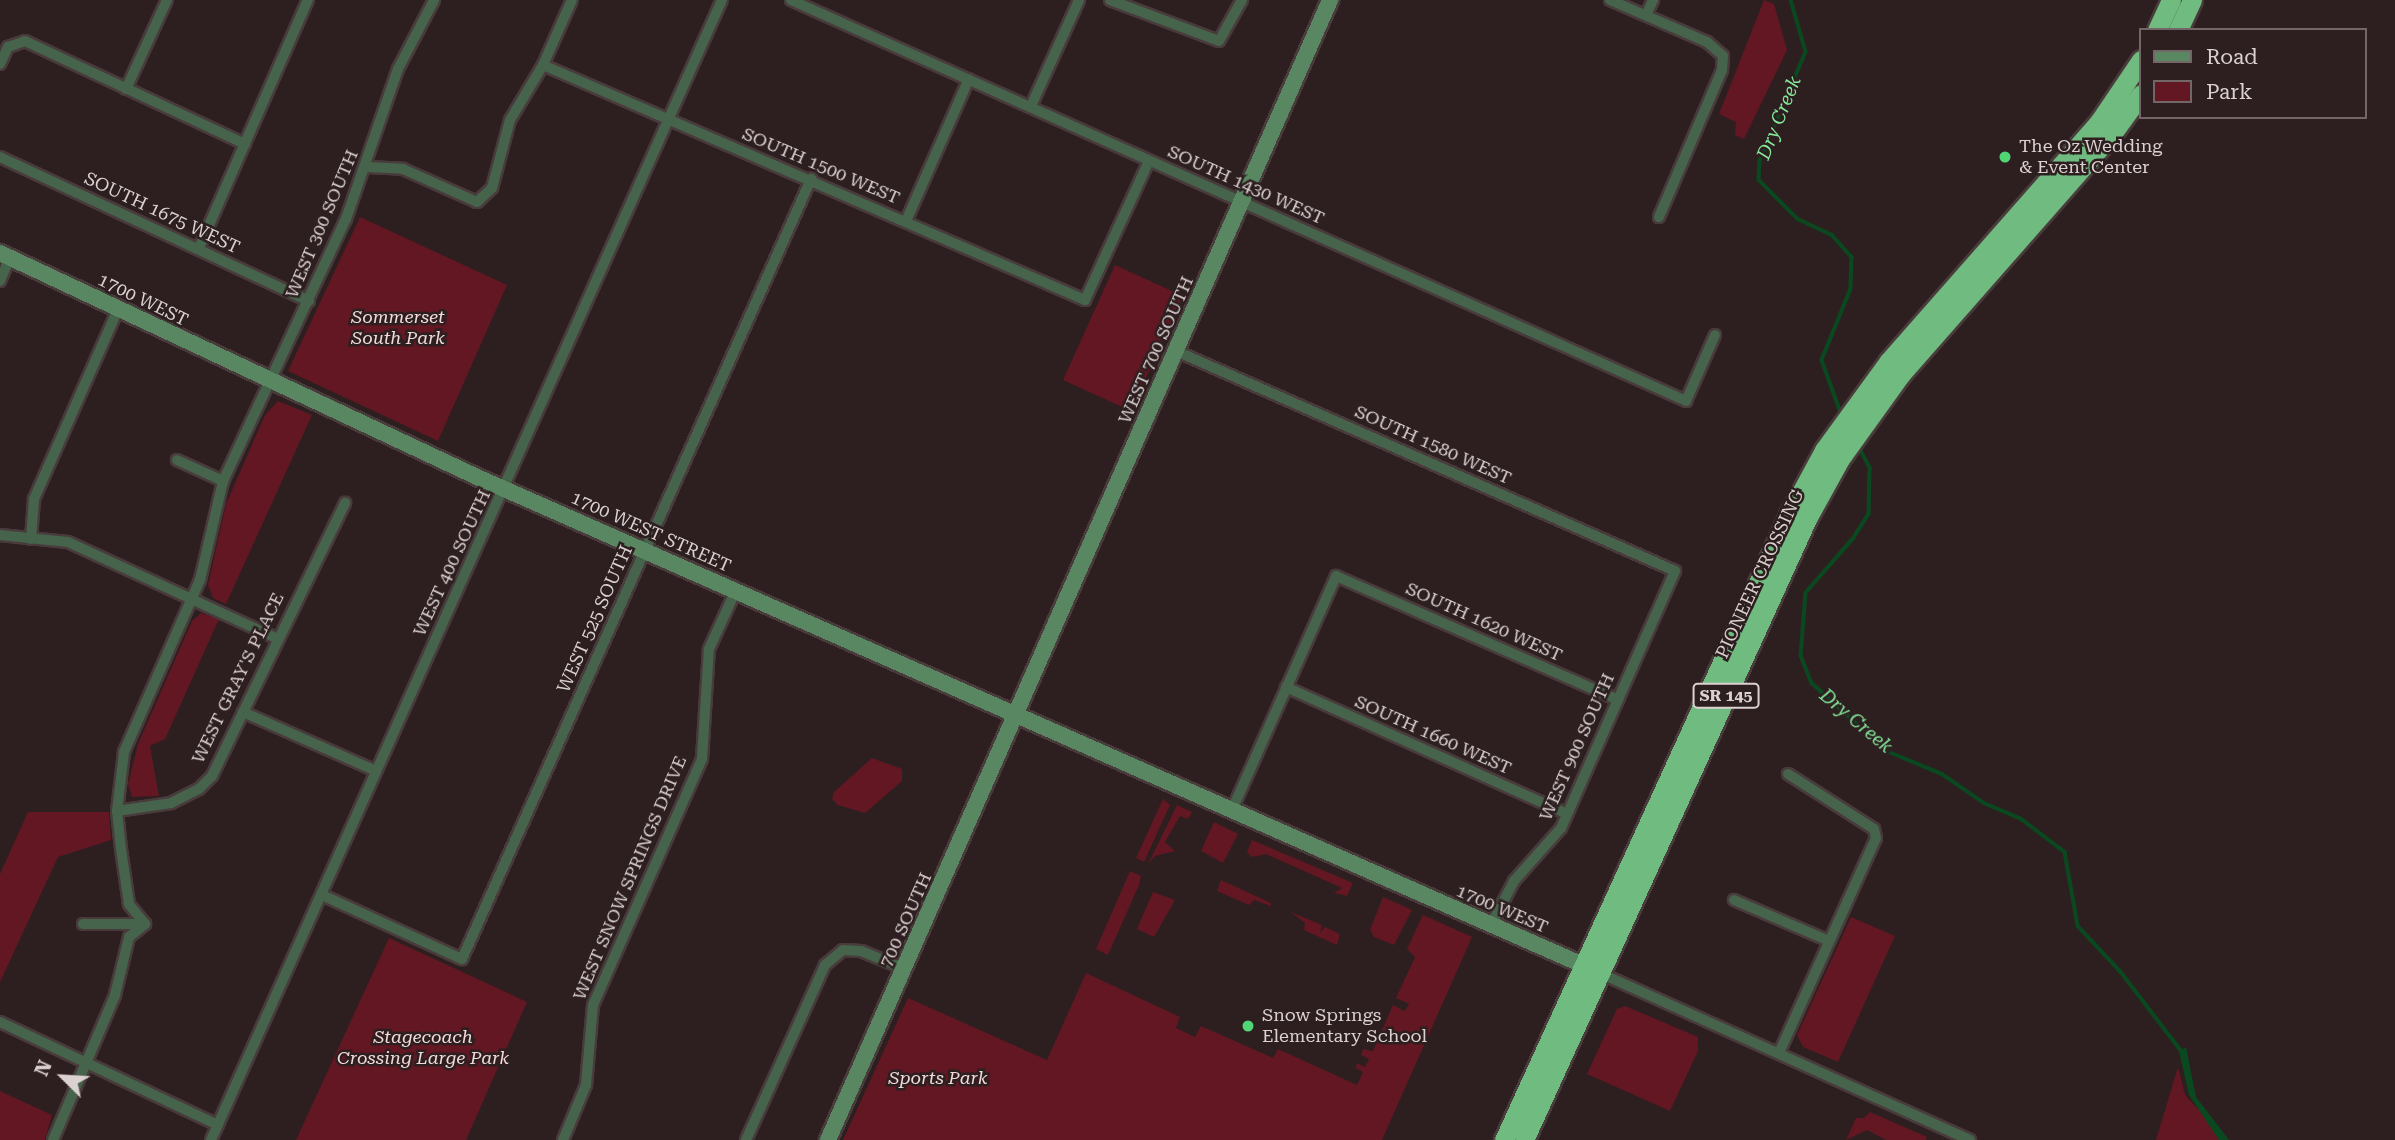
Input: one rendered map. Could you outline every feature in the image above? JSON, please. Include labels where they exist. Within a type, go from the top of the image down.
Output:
[{"type":"highway","points":[[2158,28],[2171,0]]},
{"type":"highway","points":[[2179,28],[2192,0]]},
{"type":"highway","name":"PIONEER CROSSING","points":[[1524,1140],[1592,969],[1790,513],[1849,429],[1889,361],[2099,122],[2140,61]]},
{"type":"highway","name":"PIONEER CROSSING","points":[[1849,429],[1901,374],[2112,134],[2140,95]]},
{"type":"highway","name":"SR 145","points":[[1504,1140],[1573,989],[1592,969]]},
{"type":"street","points":[[126,89],[167,0]]},
{"type":"street","points":[[199,248],[308,0]]},
{"type":"street","name":"WEST 300 SOUTH","points":[[145,924],[129,904],[117,811],[124,752],[207,561],[223,481],[309,301],[368,167],[398,69],[434,0]]},
{"type":"street","points":[[368,167],[403,169],[477,202],[492,188],[510,120],[543,65],[572,0]]},
{"type":"street","name":"WEST 400 SOUTH","points":[[211,1140],[722,0]]},
{"type":"street","name":"SOUTH 1430 WEST","points":[[791,0],[1686,401],[1715,335]]},
{"type":"street","points":[[1031,106],[1079,0]]},
{"type":"street","points":[[1110,0],[1219,41],[1242,0]]},
{"type":"street","name":"WEST 700 SOUTH","points":[[1017,715],[1330,0]]},
{"type":"street","points":[[1610,0],[1707,42],[1723,56],[1723,70],[1660,217]]},
{"type":"street","points":[[1646,15],[1653,0]]},
{"type":"street","points":[[0,65],[15,41],[25,41],[245,144]]},
{"type":"street","name":"SOUTH 1500 WEST","points":[[543,65],[1085,300],[1149,161]]},
{"type":"street","points":[[906,221],[969,79]]},
{"type":"street","name":"SOUTH 1675 WEST","points":[[0,157],[309,301]]},
{"type":"street","name":"WEST 525 SOUTH","points":[[322,895],[462,959],[811,180]]},
{"type":"street","points":[[0,281],[5,256]]},
{"type":"street","name":"1700 WEST","points":[[5,256],[269,382]]},
{"type":"street","points":[[31,539],[34,499],[118,309]]},
{"type":"street","name":"SOUTH 1580 WEST","points":[[1176,351],[1675,571]]},
{"type":"street","name":"1700 WEST STREET","points":[[269,382],[1017,715]]},
{"type":"street","points":[[177,460],[223,481]]},
{"type":"street","name":"WEST GRAY'S PLACE","points":[[117,811],[171,803],[199,789],[222,759],[276,638],[345,503]]},
{"type":"street","points":[[0,535],[68,542],[276,638]]},
{"type":"street","name":"WEST 900 SOUTH","points":[[1490,925],[1514,881],[1552,843],[1675,571]]},
{"type":"street","name":"SOUTH 1620 WEST","points":[[1286,687],[1336,576],[1618,700]]},
{"type":"street","name":"WEST SNOW SPRINGS DRIVE","points":[[563,1140],[586,1085],[593,1005],[702,758],[709,649],[736,590]]},
{"type":"street","points":[[1232,810],[1286,687]]},
{"type":"street","name":"SOUTH 1660 WEST","points":[[1286,687],[1567,814]]},
{"type":"street","points":[[243,712],[376,771]]},
{"type":"street","name":"1700 WEST","points":[[1017,715],[1592,969],[1970,1140]]},
{"type":"street","name":"700 SOUTH","points":[[828,1140],[1017,715]]},
{"type":"street","points":[[1779,1053],[1876,838],[1874,829],[1788,774]]},
{"type":"street","points":[[1734,900],[1829,942]]},
{"type":"street","points":[[83,925],[145,924]]},
{"type":"street","points":[[53,1140],[83,1063],[115,995],[129,937],[145,924]]},
{"type":"street","points":[[746,1140],[825,965],[843,950],[861,951],[905,969]]},
{"type":"street","points":[[0,1022],[218,1125]]},
{"type":"green space","points":[[1764,0],[1774,4],[1787,50],[1744,139],[1735,135],[1736,122],[1719,114]]},
{"type":"green space","name":"Sommerset South Park","points":[[360,217],[507,285],[438,441],[288,371]]},
{"type":"green space","points":[[1115,265],[1183,296],[1131,411],[1063,380]]},
{"type":"green space","points":[[278,401],[312,415],[226,604],[213,598],[208,585],[226,504],[265,415]]},
{"type":"green space","points":[[201,613],[219,619],[165,739],[150,746],[159,796],[132,797],[128,784],[138,744],[192,621]]},
{"type":"green space","points":[[872,758],[902,769],[902,781],[865,813],[838,805],[832,799],[834,792]]},
{"type":"green space","points":[[1163,799],[1170,805],[1144,862],[1136,858]]},
{"type":"green space","points":[[1177,805],[1192,812],[1188,819],[1180,816],[1165,842],[1175,851],[1155,856],[1148,864]]},
{"type":"green space","points":[[28,812],[109,812],[111,840],[58,857],[0,982],[0,874]]},
{"type":"green space","points":[[1214,822],[1238,834],[1223,863],[1201,851]]},
{"type":"green space","points":[[1252,840],[1353,883],[1347,896],[1334,893],[1342,888],[1266,854],[1252,857],[1247,852]]},
{"type":"green space","points":[[1130,871],[1141,876],[1139,885],[1108,955],[1096,949]]},
{"type":"green space","points":[[1221,880],[1271,903],[1271,906],[1254,900],[1249,905],[1217,891]]},
{"type":"green space","points":[[1153,892],[1175,900],[1154,937],[1137,929]]},
{"type":"green space","points":[[1383,897],[1412,910],[1394,945],[1374,937],[1370,930]]},
{"type":"green space","points":[[1291,912],[1322,925],[1320,933],[1325,927],[1340,934],[1337,945],[1304,930],[1305,923]]},
{"type":"green space","name":"Sports Park","points":[[1423,915],[1472,937],[1382,1140],[843,1140],[908,998],[1047,1060],[1086,973],[1180,1017],[1176,1028],[1195,1037],[1201,1026],[1273,1058],[1278,1049],[1357,1085],[1363,1072],[1356,1068],[1357,1063],[1365,1067],[1369,1059],[1361,1055],[1363,1049],[1373,1051],[1393,1005],[1405,1011],[1409,1004],[1396,998],[1415,957],[1407,949]]},
{"type":"green space","points":[[1851,917],[1895,936],[1838,1062],[1803,1047],[1797,1035]]},
{"type":"green space","name":"Stagecoach Crossing Large Park","points":[[389,938],[527,1002],[466,1140],[296,1140]]},
{"type":"green space","points":[[1625,1006],[1698,1037],[1698,1051],[1670,1111],[1587,1074],[1617,1009]]},
{"type":"green space","points":[[2178,1067],[2185,1095],[2227,1140],[2156,1140]]},
{"type":"green space","points":[[0,1091],[52,1115],[45,1140],[0,1140]]},
{"type":"green space","points":[[1870,1112],[1927,1137],[1926,1140],[1886,1140],[1867,1130],[1846,1140],[1856,1118],[1864,1118]]},
{"type":"shaded area","points":[[2186,1047],[2196,1097],[2229,1140],[2219,1140],[2189,1095],[2179,1051]]},
{"type":"waterway","name":"Dry Creek","points":[[1791,0],[1806,52],[1760,161],[1759,180],[1798,219],[1832,235],[1852,257],[1851,289],[1822,360],[1841,413]]},
{"type":"waterway","name":"Dry Creek","points":[[1858,445],[1870,468],[1869,514],[1854,538],[1806,593],[1801,656],[1812,683],[1887,751],[1942,774],[1984,803],[2020,818],[2065,852],[2078,926],[2121,972],[2183,1053]]},
{"type":"place","name":"The Oz Wedding & Event Center","points":[[2005,157]]},
{"type":"place","name":"Snow Springs Elementary School","points":[[1248,1026]]}]
